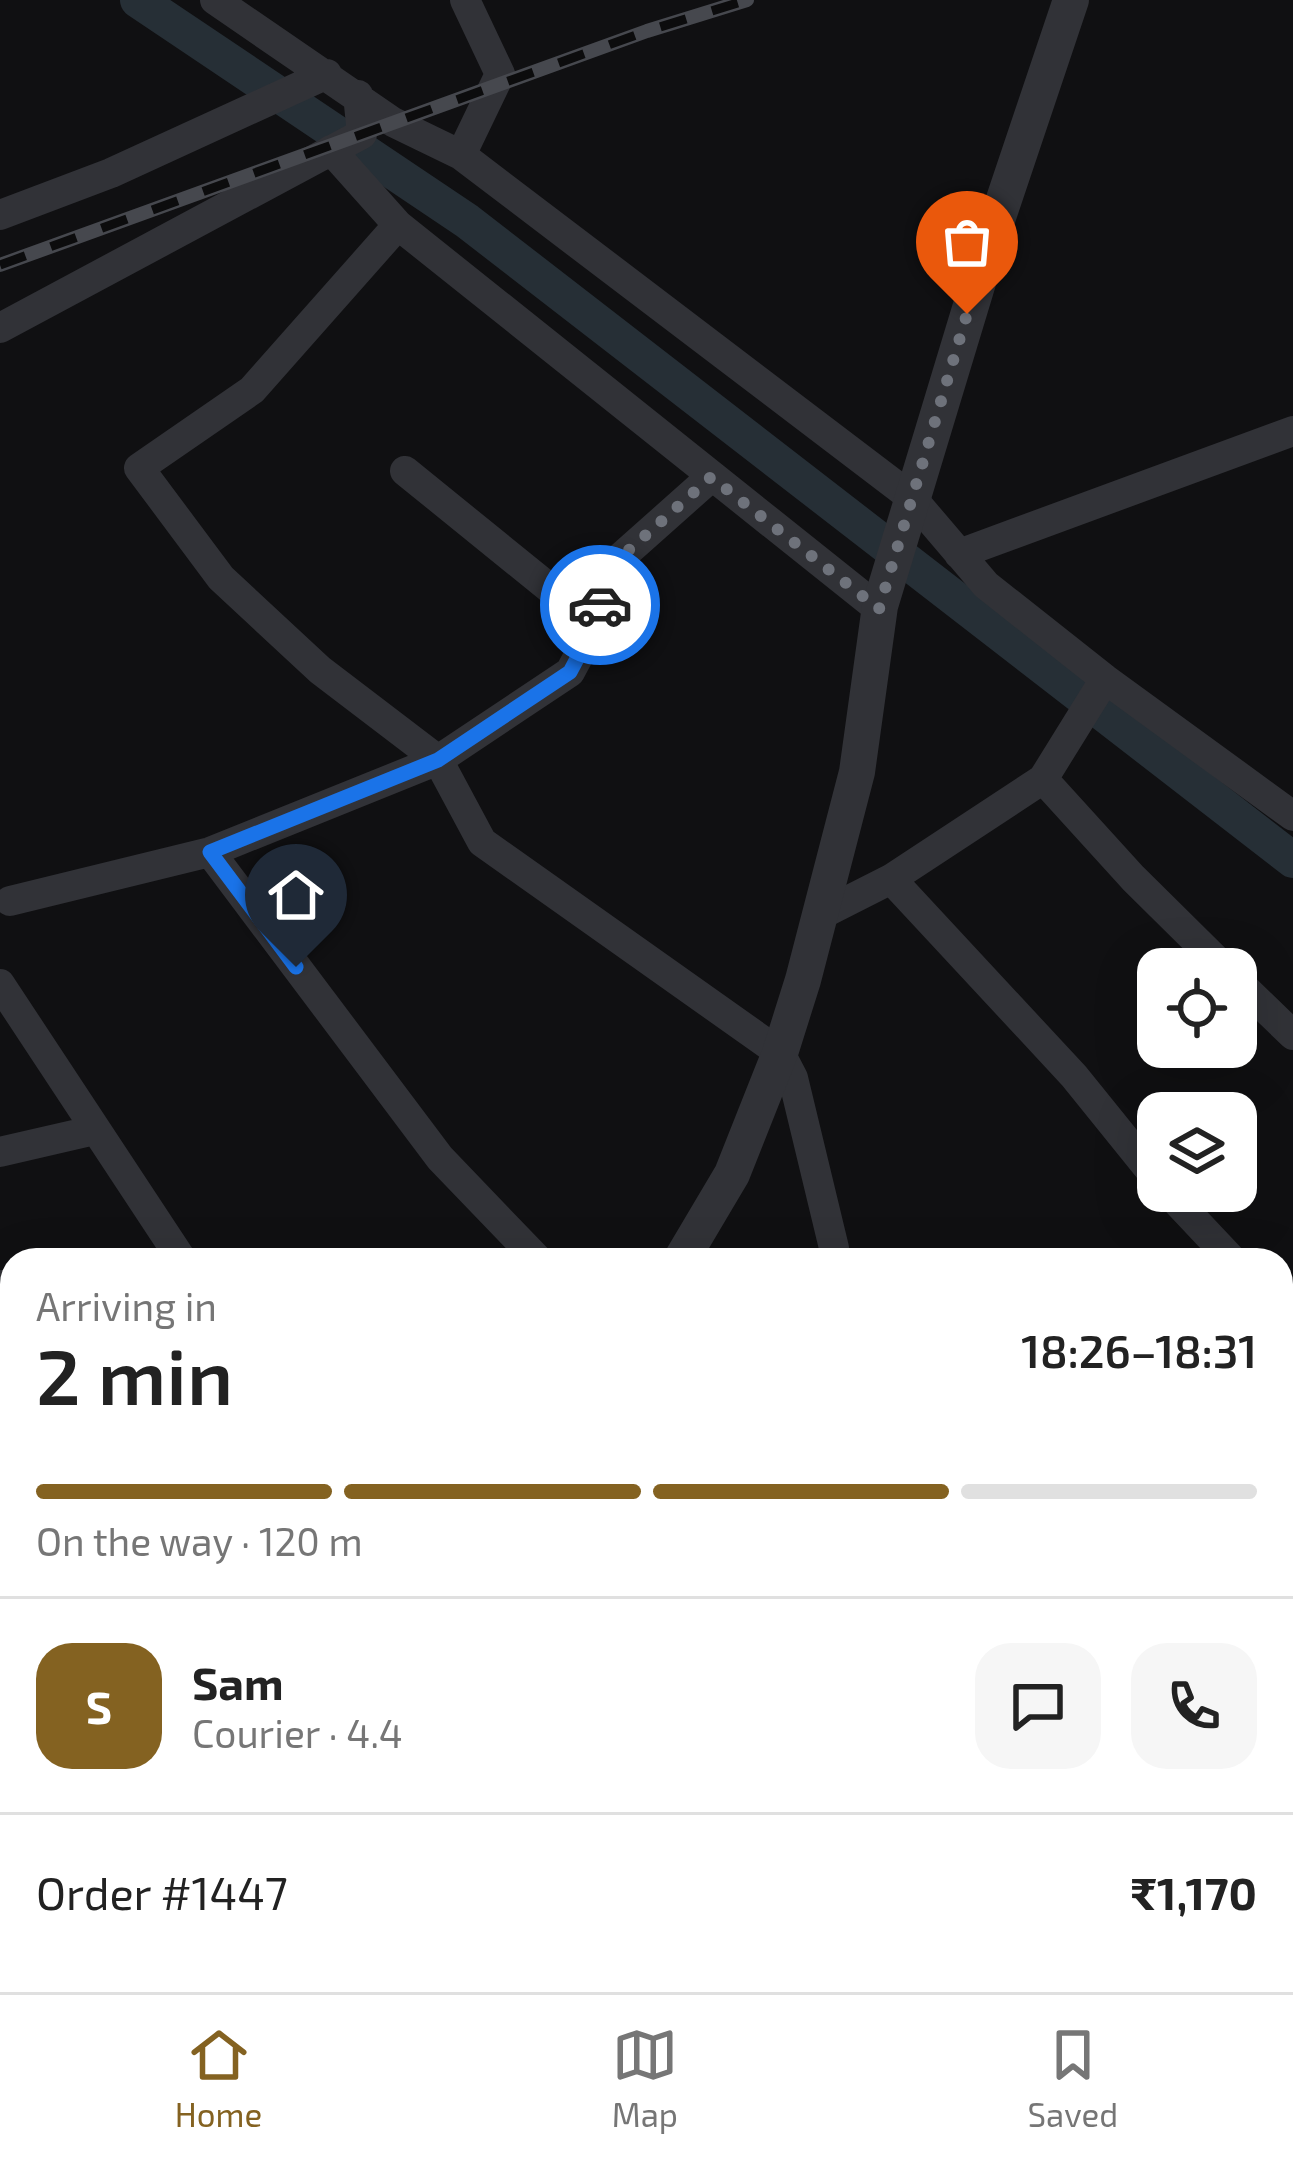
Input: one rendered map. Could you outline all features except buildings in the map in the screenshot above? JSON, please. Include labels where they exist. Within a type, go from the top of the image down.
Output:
[{"type":"street","points":[[215,0],[393,122],[461,155],[910,498],[986,585],[1293,816]]},
{"type":"street","points":[[461,155],[500,74],[465,0]]},
{"type":"street","points":[[688,1248],[732,1174],[779,1053],[857,772],[879,608],[995,223],[1071,0]]},
{"type":"street","points":[[0,215],[111,172],[327,74]]},
{"type":"street","points":[[0,328],[362,134],[358,95]]},
{"type":"street","points":[[331,150],[398,226],[879,608]]},
{"type":"street","points":[[398,226],[252,390],[139,468],[221,578],[320,670],[438,760],[482,842],[779,1053],[793,1078],[834,1248]]},
{"type":"street","points":[[959,554],[1293,431]]},
{"type":"street","points":[[405,470],[595,625]]},
{"type":"street","points":[[4,898],[210,852],[438,760],[570,672],[595,625],[611,566],[711,477]]},
{"type":"street","points":[[820,915],[891,879],[1043,779],[1105,679]]},
{"type":"street","points":[[1043,779],[1204,948]]},
{"type":"street","points":[[210,852],[440,1158],[526,1248]]},
{"type":"street","points":[[891,879],[1075,1076],[1137,1154]]},
{"type":"street","points":[[0,984],[174,1248]]},
{"type":"street","points":[[1257,1000],[1293,1035]]},
{"type":"street","points":[[0,1152],[95,1130]]},
{"type":"street","points":[[1187,1212],[1221,1248]]},
{"type":"waterway","points":[[138,0],[467,221],[1293,860]]},
{"type":"railway","points":[[0,265],[647,31],[747,0]]},
{"type":"way so far","points":[[600,605],[611,566],[711,477],[879,609],[967,314]]},
{"type":"route","points":[[296,967],[210,852],[438,760],[570,672],[595,625],[600,605]]}]
